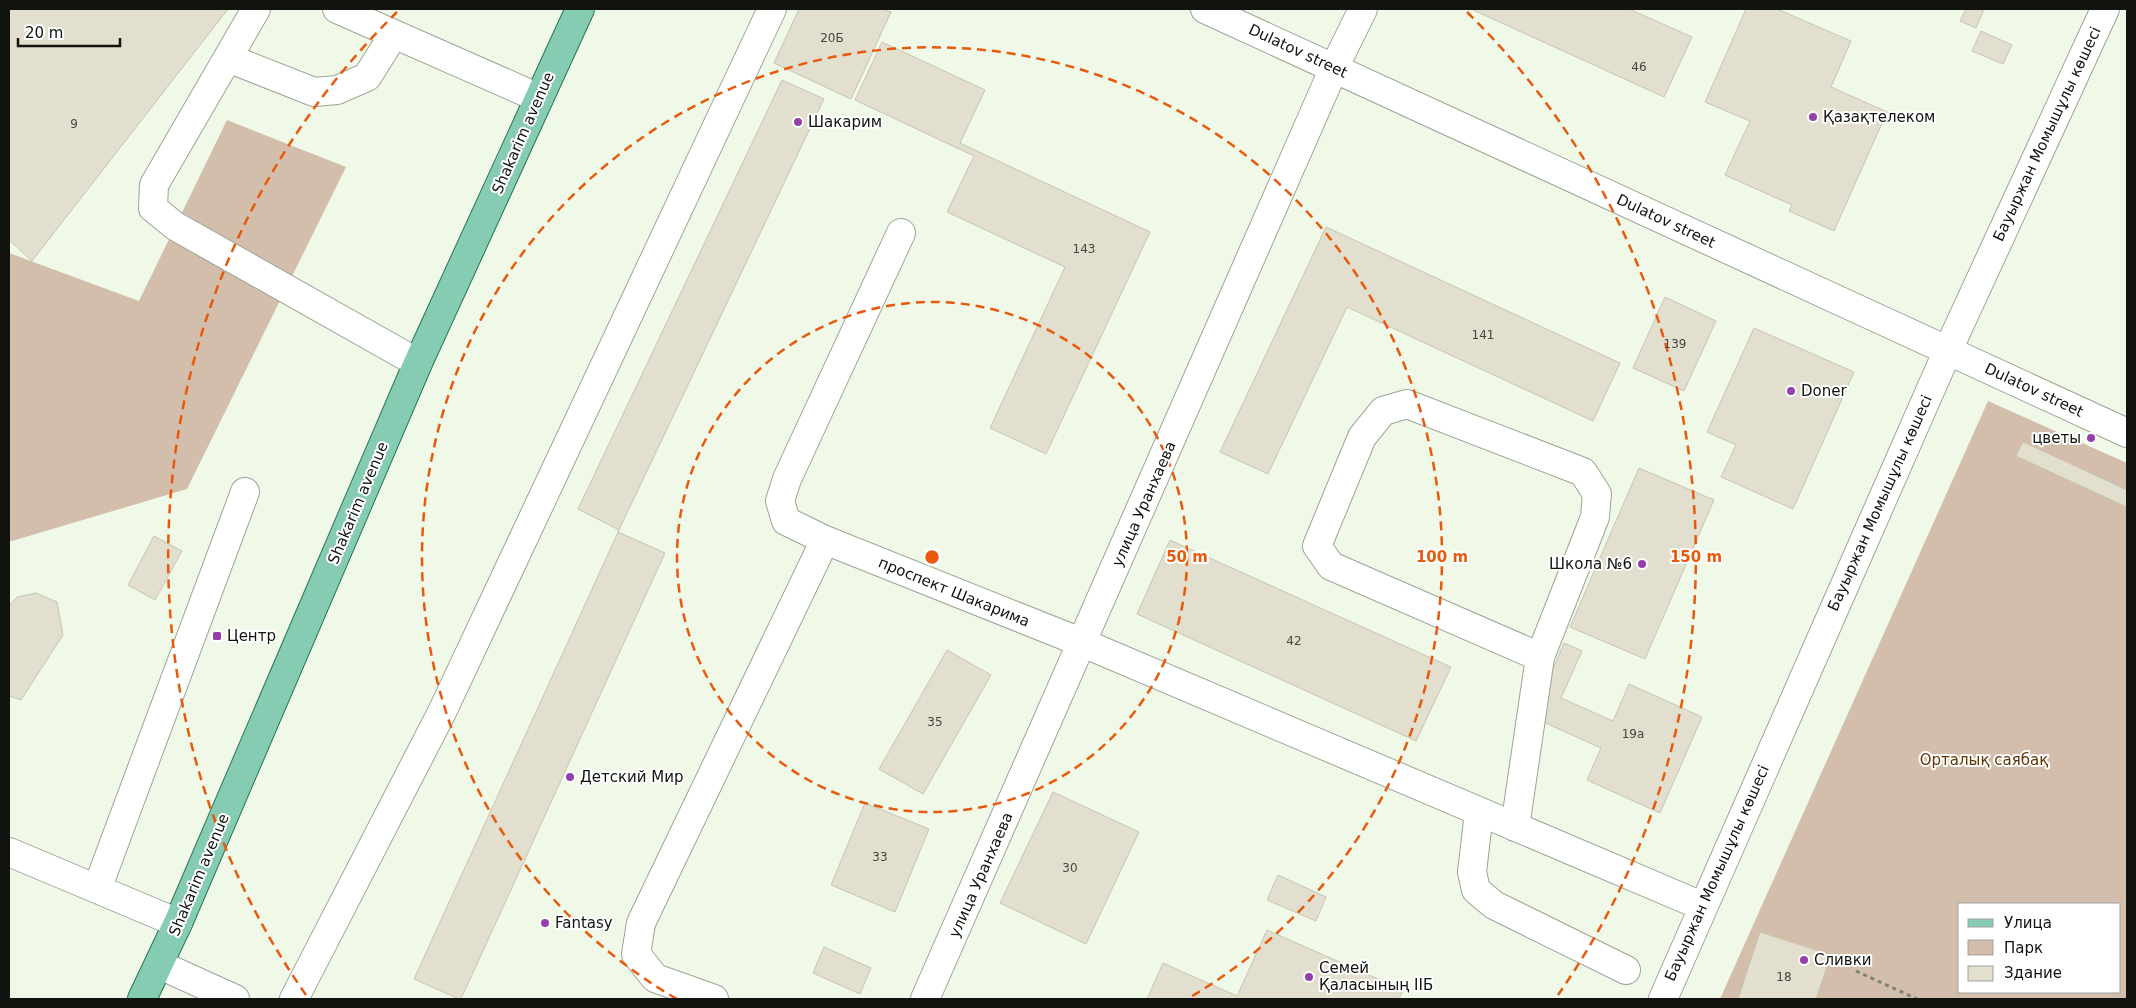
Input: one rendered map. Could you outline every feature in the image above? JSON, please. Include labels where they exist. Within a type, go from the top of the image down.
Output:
[{"type":"main road","name":"Shakarim avenue","points":[[142,999],[160,965],[418,363],[580,9]]},
{"type":"street","points":[[256,9],[154,185],[153,208],[175,226],[418,363]]},
{"type":"street","points":[[337,9],[539,98]]},
{"type":"street","points":[[294,999],[442,712],[772,9]]},
{"type":"street","name":"Dulatov street","points":[[1205,9],[2127,433]]},
{"type":"street","name":"улица Уранхаева","points":[[925,999],[1334,68],[1363,9]]},
{"type":"street","name":"Бауыржан Момышұлы көшесі","points":[[1662,999],[1948,350],[2105,9]]},
{"type":"street","points":[[228,58],[314,92],[337,90],[367,77],[394,34]]},
{"type":"street","name":"проспект Шакарима","points":[[901,233],[787,479],[780,501],[786,520],[825,540],[1083,643],[1702,906]]},
{"type":"street","points":[[1515,827],[1540,657],[1595,517],[1597,494],[1584,472],[1407,404],[1383,411],[1362,437],[1317,546],[1331,566],[1540,657]]},
{"type":"street","points":[[97,889],[245,492]]},
{"type":"street","points":[[714,999],[655,978],[636,954],[641,923],[825,540]]},
{"type":"street","points":[[1479,812],[1472,872],[1476,890],[1494,905],[1626,970]]},
{"type":"street","points":[[9,852],[178,923]]},
{"type":"street","points":[[160,965],[235,999]]},
{"type":"path","points":[[1856,972],[1917,999]]},
{"type":"green space","points":[[227,120],[346,167],[187,489],[12,541],[9,540],[9,253],[139,301]]},
{"type":"green space","name":"Орталық саябақ","points":[[1988,401],[2127,463],[2127,999],[1720,999]]},
{"type":"building","points":[[9,9],[228,9],[32,261],[9,240]]},
{"type":"building","points":[[799,9],[883,9],[891,12],[851,99],[774,63]]},
{"type":"building","points":[[1471,9],[1629,9],[1692,37],[1664,97]]},
{"type":"building","name":"Қазақтелеком","points":[[1746,9],[1777,9],[1851,41],[1831,87],[1887,112],[1834,231],[1789,211],[1792,205],[1725,175],[1750,121],[1705,102]]},
{"type":"building","points":[[1966,9],[1984,9],[1976,28],[1960,21]]},
{"type":"building","points":[[1981,31],[2012,45],[2003,64],[1972,51]]},
{"type":"building","points":[[882,42],[985,90],[960,143],[1150,232],[1046,454],[990,428],[1065,267],[947,212],[974,156],[855,100]]},
{"type":"building","points":[[782,80],[824,99],[619,530],[578,509]]},
{"type":"building","points":[[1326,227],[1620,363],[1593,421],[1347,307],[1268,474],[1220,452]]},
{"type":"building","points":[[1665,297],[1716,321],[1684,391],[1633,368]]},
{"type":"building","points":[[1754,328],[1854,372],[1793,509],[1721,477],[1736,445],[1707,432]]},
{"type":"building","points":[[2023,442],[2127,490],[2127,507],[2016,456]]},
{"type":"building","name":"Школа №6","points":[[1639,468],[1714,500],[1645,659],[1570,627]]},
{"type":"building","points":[[618,532],[665,553],[461,999],[459,999],[414,979]]},
{"type":"building","points":[[154,536],[182,551],[155,600],[128,585]]},
{"type":"building","points":[[1170,540],[1451,667],[1416,741],[1137,614]]},
{"type":"building","points":[[36,593],[57,602],[63,635],[21,700],[9,696],[9,606],[17,597]]},
{"type":"building","points":[[1564,643],[1582,651],[1561,698],[1613,721],[1629,684],[1702,717],[1660,813],[1587,780],[1601,748],[1532,717]]},
{"type":"building","points":[[947,650],[991,675],[923,794],[879,769]]},
{"type":"building","points":[[1053,792],[1139,832],[1086,944],[1000,903]]},
{"type":"building","points":[[865,803],[929,829],[895,912],[831,885]]},
{"type":"building","points":[[1278,875],[1326,897],[1316,921],[1267,900]]},
{"type":"building","name":"Семей Қаласының ІІБ","points":[[1267,930],[1403,990],[1399,999],[1147,999],[1163,963],[1237,996]]},
{"type":"building","points":[[1760,932],[1831,955],[1816,999],[1738,999]]},
{"type":"building","points":[[824,947],[871,968],[860,994],[813,973]]},
{"type":"place","name":"Қазақтелеком","points":[[1813,117]]},
{"type":"place","name":"Шакарим","points":[[798,122]]},
{"type":"place","name":"Doner","points":[[1791,391]]},
{"type":"place","name":"цветы","points":[[2091,438]]},
{"type":"place","name":"Школа №6","points":[[1642,564]]},
{"type":"place","name":"Центр","points":[[217,636]]},
{"type":"place","name":"Детский Мир","points":[[570,777]]},
{"type":"place","name":"Fantasy","points":[[545,923]]},
{"type":"place","name":"Сливки","points":[[1804,960]]},
{"type":"place","name":"Семей Қаласының ІІБ","points":[[1309,977]]}]
